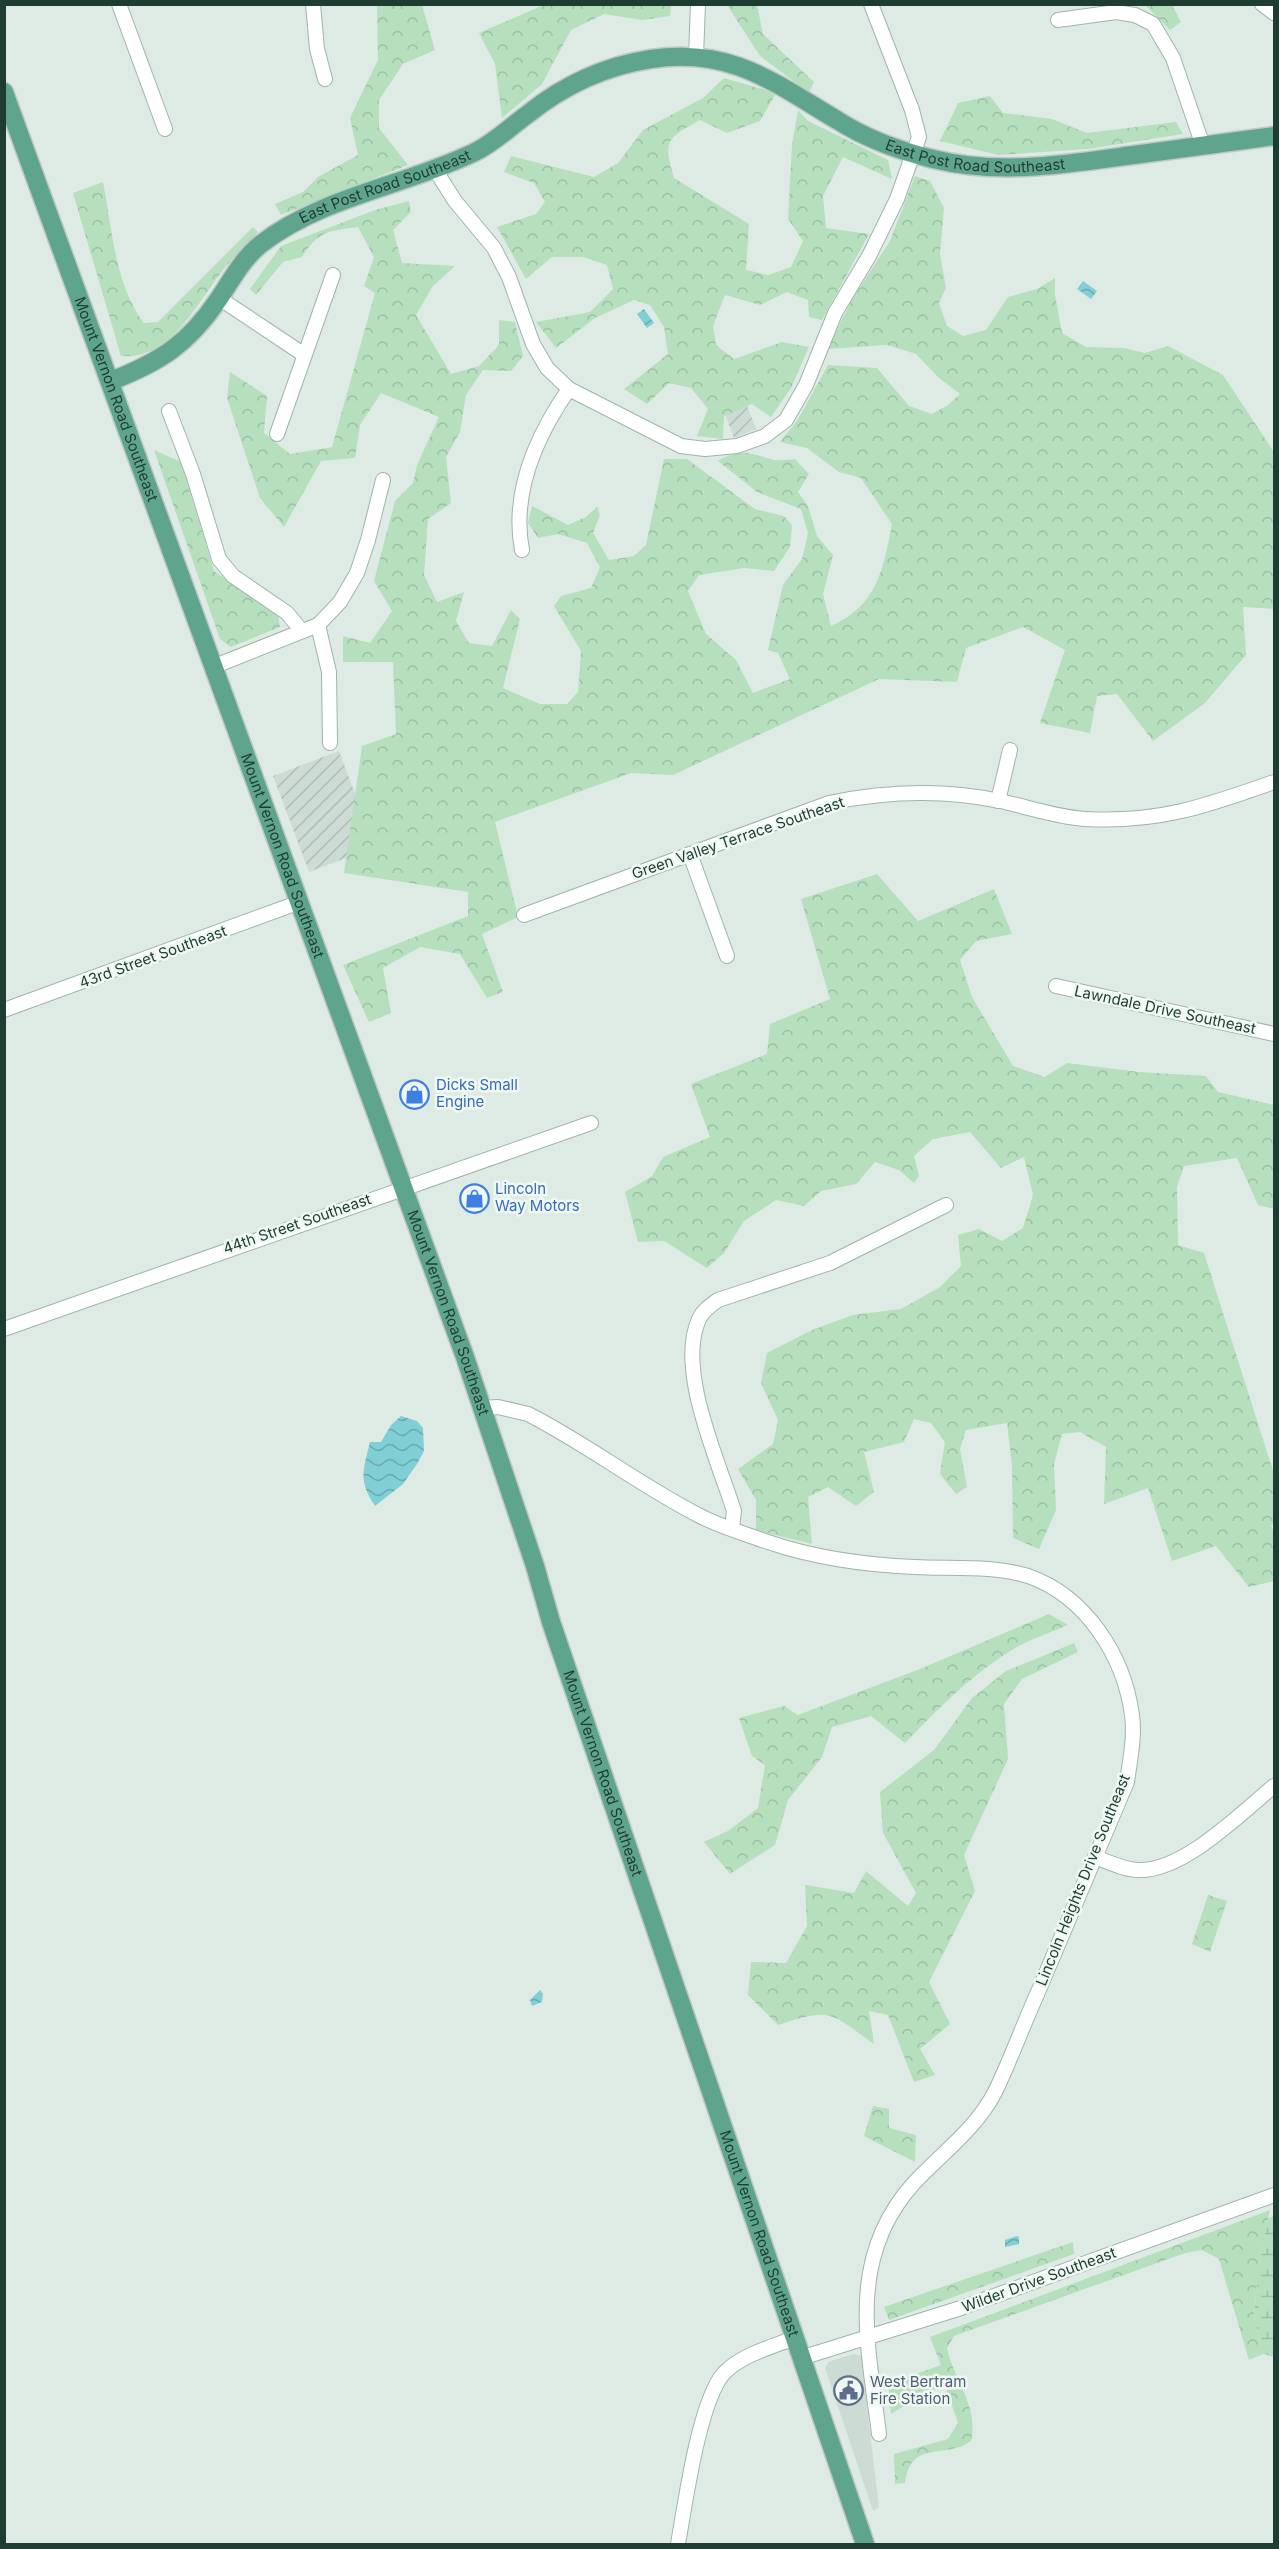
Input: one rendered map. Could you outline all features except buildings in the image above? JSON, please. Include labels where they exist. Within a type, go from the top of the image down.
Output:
[{"type":"main road","name":"East Post Road Southeast","points":[[111,381],[144,368],[174,350],[191,334],[255,249],[292,222],[475,152],[496,139],[549,98],[597,73],[649,60],[696,57],[747,68],[765,75],[839,122],[912,153],[976,166],[1038,167],[1275,136]]},
{"type":"main road","name":"Mount Vernon Road Southeast","points":[[4,92],[405,1186],[483,1408],[555,1633],[865,2544]]},
{"type":"street","points":[[119,4],[165,129]]},
{"type":"street","points":[[313,4],[317,49],[325,79]]},
{"type":"street","points":[[696,57],[698,4]]},
{"type":"street","points":[[434,168],[455,201],[494,248],[509,277],[533,344],[547,368],[569,389],[613,409],[681,446],[705,449],[737,446],[765,436],[786,420],[806,385],[835,313],[869,256],[897,199],[919,137],[914,117],[871,4]]},
{"type":"street","points":[[1262,4],[1275,12]]},
{"type":"street","points":[[1058,20],[1116,12],[1135,15],[1153,24],[1173,58],[1203,146]]},
{"type":"street","points":[[277,434],[303,354],[333,275]]},
{"type":"street","points":[[219,298],[303,354]]},
{"type":"street","points":[[522,550],[518,530],[519,508],[525,481],[548,418],[569,389]]},
{"type":"street","points":[[169,411],[193,474],[219,559],[233,576],[287,613],[302,631]]},
{"type":"street","points":[[215,666],[318,625],[340,602],[357,573],[369,540],[383,480]]},
{"type":"street","points":[[318,625],[329,672],[330,742]]},
{"type":"street","points":[[998,801],[1010,750]]},
{"type":"street","name":"Green Valley Terrace Southeast","points":[[524,915],[829,803],[866,795],[939,793],[998,801],[1083,819],[1150,818],[1198,808],[1275,782]]},
{"type":"street","points":[[690,854],[728,956]]},
{"type":"street","name":"43rd Street Southeast","points":[[4,1010],[300,902]]},
{"type":"street","name":"Lawndale Drive Southeast","points":[[1056,986],[1275,1034]]},
{"type":"street","name":"44th Street Southeast","points":[[4,1329],[405,1186],[591,1123]]},
{"type":"street","points":[[732,1528],[735,1510],[693,1379],[692,1346],[699,1318],[718,1300],[830,1263],[946,1205]]},
{"type":"street","name":"Lincoln Heights Drive Southeast","points":[[483,1408],[498,1407],[528,1414],[701,1517],[770,1543],[837,1560],[1029,1576],[1076,1604],[1097,1627],[1113,1654],[1126,1685],[1132,1716],[1132,1748],[1127,1782],[994,2094],[953,2146],[900,2199],[887,2222],[874,2255],[866,2288],[865,2323],[879,2434]]},
{"type":"street","points":[[1095,1857],[1140,1870],[1161,1867],[1198,1847],[1275,1786]]},
{"type":"street","name":"Wilder Drive Southeast","points":[[801,2358],[961,2308],[1275,2195]]},
{"type":"street","points":[[678,2544],[695,2450],[713,2388],[726,2372],[742,2362],[794,2338]]},
{"type":"shaded area","points":[[746,403],[756,429],[734,438],[724,412]]},
{"type":"shaded area","points":[[339,751],[375,847],[309,872],[273,776]]},
{"type":"shaded area","points":[[853,2354],[861,2356],[879,2507],[873,2511],[825,2368],[828,2362]]},
{"type":"green space","points":[[546,4],[671,5],[670,16],[642,20],[604,14],[571,30],[542,84],[502,118],[495,64],[479,33]]},
{"type":"green space","points":[[377,5],[422,5],[435,50],[403,64],[379,100],[379,128],[408,165],[281,215],[275,204],[303,192],[318,177],[358,155],[350,118],[378,60]]},
{"type":"green space","points":[[727,5],[757,5],[763,34],[814,82],[809,93],[760,56]]},
{"type":"green space","points":[[1145,5],[1172,5],[1181,22],[1170,30]]},
{"type":"green space","points":[[724,78],[776,93],[760,121],[727,133],[700,120],[674,137],[668,148],[674,178],[749,224],[746,270],[768,275],[791,267],[803,241],[788,219],[792,145],[798,110],[808,121],[888,160],[892,179],[843,157],[823,196],[826,228],[869,234],[822,320],[809,317],[808,300],[787,292],[760,305],[725,295],[713,326],[716,345],[734,359],[782,342],[809,347],[791,388],[771,417],[752,404],[724,416],[723,439],[697,436],[708,409],[691,388],[669,383],[647,404],[624,389],[668,354],[664,327],[650,305],[634,300],[595,318],[556,348],[536,322],[590,312],[613,289],[607,265],[583,257],[552,257],[526,279],[497,227],[536,214],[545,202],[534,183],[504,172],[511,156],[594,177],[618,163],[643,130],[703,98]]},
{"type":"green space","points":[[990,96],[1003,113],[1052,119],[1087,133],[1176,122],[1183,134],[1088,149],[998,155],[940,141],[958,103]]},
{"type":"green space","points":[[915,176],[930,181],[944,208],[940,254],[946,288],[939,303],[947,326],[963,336],[986,330],[1008,297],[1037,289],[1055,278],[1055,295],[1062,333],[1086,347],[1124,348],[1145,353],[1168,346],[1223,375],[1274,452],[1274,609],[1243,607],[1246,655],[1205,703],[1153,741],[1117,694],[1097,696],[1090,733],[1040,723],[1065,650],[1023,627],[966,648],[957,682],[879,679],[673,775],[631,773],[495,822],[518,917],[482,934],[503,992],[487,998],[460,954],[420,947],[383,968],[391,1013],[369,1022],[343,965],[468,916],[468,892],[344,873],[362,746],[396,734],[393,662],[343,662],[343,636],[370,643],[392,611],[374,581],[395,501],[413,483],[417,465],[439,417],[381,393],[360,425],[355,458],[321,461],[284,527],[260,498],[227,398],[230,372],[267,396],[264,433],[290,454],[332,447],[375,293],[364,286],[374,257],[358,227],[332,231],[313,242],[302,257],[283,262],[256,295],[250,289],[281,246],[375,210],[409,201],[411,212],[393,230],[402,263],[455,266],[433,286],[416,315],[451,374],[479,366],[499,345],[499,320],[515,322],[523,356],[511,371],[483,370],[466,395],[460,432],[446,457],[451,503],[428,519],[424,575],[437,602],[464,592],[456,621],[469,643],[492,646],[511,610],[520,619],[503,688],[540,704],[567,704],[578,692],[581,651],[554,606],[561,596],[591,588],[600,567],[587,543],[558,534],[538,538],[528,523],[532,506],[568,525],[586,517],[597,507],[600,515],[593,533],[609,560],[634,556],[646,545],[664,459],[687,459],[755,509],[784,516],[792,525],[790,547],[774,571],[744,568],[699,575],[688,591],[706,634],[736,660],[753,693],[790,679],[778,653],[768,650],[783,585],[802,559],[808,533],[801,509],[757,492],[718,461],[738,453],[773,460],[795,459],[809,474],[798,492],[808,506],[817,536],[833,555],[823,594],[831,626],[859,608],[868,597],[881,571],[892,524],[861,478],[839,472],[807,448],[780,442],[797,421],[828,365],[877,368],[909,406],[932,414],[948,405],[960,394],[939,378],[916,354],[887,345],[827,349],[853,298],[890,241]]},
{"type":"green space","points":[[103,182],[121,274],[134,308],[144,323],[158,322],[253,227],[258,232],[224,268],[179,329],[153,350],[138,355],[121,356],[73,193]]},
{"type":"green space","points":[[154,450],[181,462],[214,571],[278,616],[280,627],[231,647],[220,639]]},
{"type":"green space","points":[[877,874],[918,921],[994,889],[1012,934],[976,941],[960,960],[972,997],[1013,1066],[1045,1077],[1067,1063],[1139,1072],[1206,1076],[1218,1092],[1274,1105],[1274,1209],[1258,1205],[1237,1158],[1184,1166],[1177,1187],[1178,1245],[1204,1253],[1274,1474],[1274,1524],[1271,1525],[1274,1533],[1274,1581],[1249,1587],[1216,1546],[1172,1561],[1148,1488],[1104,1504],[1106,1447],[1080,1432],[1062,1434],[1054,1464],[1056,1510],[1039,1549],[1013,1538],[1012,1466],[1007,1423],[966,1430],[960,1449],[967,1487],[956,1494],[940,1474],[945,1442],[931,1423],[914,1419],[904,1442],[864,1452],[874,1492],[856,1506],[828,1487],[808,1497],[812,1544],[756,1530],[756,1500],[738,1469],[773,1444],[778,1420],[761,1383],[767,1353],[812,1330],[853,1315],[901,1309],[940,1287],[961,1266],[958,1235],[979,1229],[1002,1241],[1023,1228],[1033,1195],[1024,1157],[1001,1168],[970,1132],[933,1139],[914,1156],[919,1176],[914,1183],[899,1170],[875,1162],[856,1184],[821,1191],[804,1206],[776,1200],[744,1221],[724,1253],[707,1268],[664,1241],[638,1242],[625,1192],[652,1176],[663,1157],[710,1137],[691,1084],[767,1054],[770,1024],[830,999],[801,899]]},
{"type":"green space","points":[[1049,1614],[1068,1625],[1023,1644],[1001,1657],[944,1704],[905,1743],[871,1716],[832,1727],[822,1757],[788,1800],[775,1845],[730,1874],[704,1842],[728,1831],[758,1808],[765,1765],[752,1756],[739,1718],[784,1706],[798,1715],[920,1669]]},
{"type":"green space","points":[[1074,1643],[1078,1652],[1022,1679],[1004,1704],[1008,1759],[964,1855],[975,1891],[929,1982],[950,2024],[920,2049],[935,2075],[914,2082],[888,2015],[869,2011],[874,2044],[848,2025],[829,2016],[809,2016],[778,2025],[748,1995],[751,1962],[786,1963],[807,1926],[805,1885],[854,1893],[866,1871],[908,1906],[916,1893],[883,1833],[880,1792],[934,1750],[972,1698],[1006,1671]]},
{"type":"green space","points":[[1208,1895],[1227,1901],[1210,1952],[1192,1944]]},
{"type":"green space","points":[[873,2106],[889,2109],[889,2128],[916,2135],[915,2162],[864,2136]]},
{"type":"green space","points":[[1270,2210],[1258,2270],[1254,2317],[1263,2354],[1249,2360],[1219,2259],[1202,2250],[1185,2253],[954,2336],[947,2348],[972,2416],[971,2441],[950,2449],[921,2455],[908,2469],[905,2483],[895,2484],[894,2454],[948,2439],[958,2423],[946,2388],[930,2390],[891,2414],[888,2384],[941,2365],[930,2337]]},
{"type":"green space","points":[[1274,2215],[1274,2357],[1263,2354],[1254,2317],[1258,2270],[1268,2219]]},
{"type":"green space","points":[[1073,2242],[1074,2254],[889,2320],[884,2307]]},
{"type":"water","points":[[1083,281],[1097,291],[1091,299],[1077,289]]},
{"type":"water","points":[[644,309],[654,323],[647,328],[637,314]]},
{"type":"water","points":[[401,1416],[417,1421],[423,1428],[424,1451],[403,1484],[375,1506],[364,1482],[365,1461],[370,1442],[381,1442],[391,1425]]},
{"type":"water","points":[[540,1990],[543,1994],[542,2002],[532,2006],[530,2000]]},
{"type":"water","points":[[1017,2236],[1019,2244],[1005,2247],[1005,2240]]},
{"type":"place","name":"Dicks Small Engine","points":[[415,1094]]},
{"type":"place","name":"Lincoln Way Motors","points":[[474,1198]]},
{"type":"place","name":"West Bertram Fire Station","points":[[849,2391]]}]
